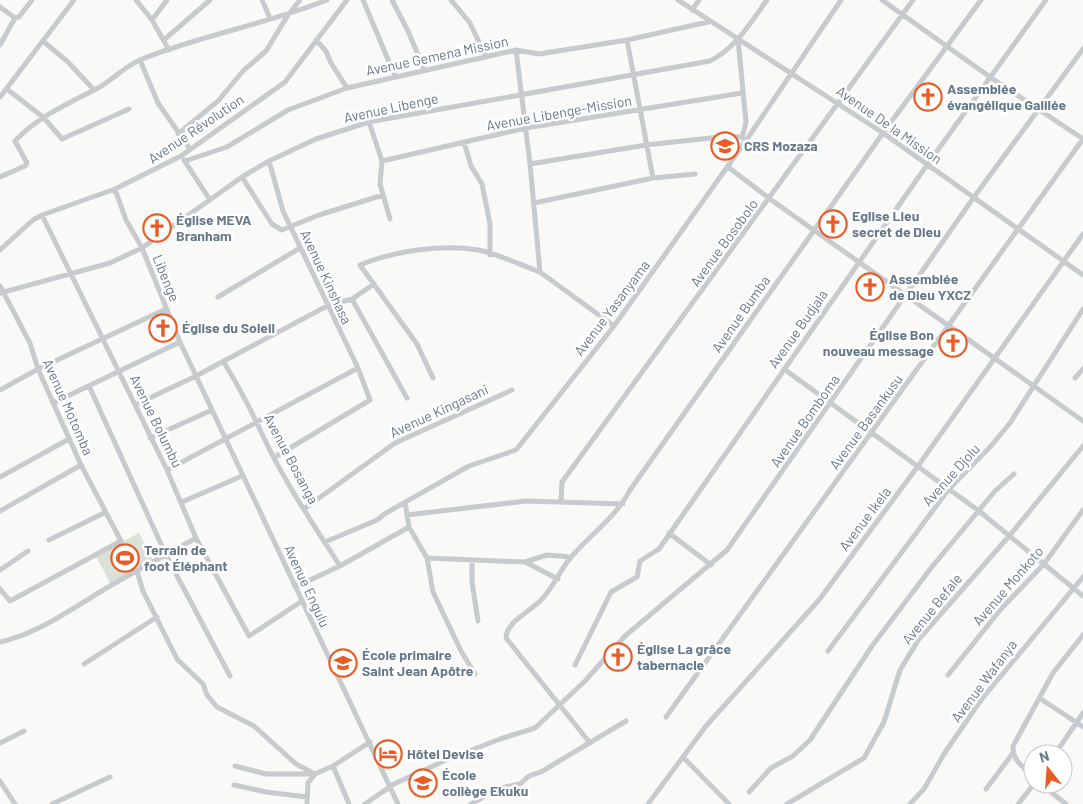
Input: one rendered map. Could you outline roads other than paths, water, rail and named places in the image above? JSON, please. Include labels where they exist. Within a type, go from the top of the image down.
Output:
[{"type":"street","points":[[0,44],[15,18],[19,17],[32,0]]},
{"type":"street","points":[[0,97],[44,42],[74,0]]},
{"type":"street","points":[[136,0],[165,39],[169,50]]},
{"type":"street","points":[[152,20],[167,0]]},
{"type":"street","points":[[165,39],[210,0]]},
{"type":"street","points":[[262,0],[270,18]]},
{"type":"street","points":[[178,134],[218,100],[243,71],[266,51],[288,15],[300,0]]},
{"type":"street","points":[[0,177],[25,166],[26,159],[15,141],[44,118],[94,90],[140,60],[270,18],[288,15],[327,0]]},
{"type":"street","name":"Avenue Révolution","points":[[0,250],[33,220],[42,215],[115,189],[181,156],[285,82],[347,0]]},
{"type":"street","points":[[363,0],[395,76]]},
{"type":"street","points":[[392,0],[424,69]]},
{"type":"street","points":[[451,0],[470,23],[486,57]]},
{"type":"street","name":"Avenue De la Mission","points":[[678,0],[708,22],[838,102],[974,196],[1083,275]]},
{"type":"street","points":[[692,10],[699,0]]},
{"type":"street","name":"Avenue Libenge","points":[[2,293],[110,263],[142,248],[242,177],[269,160],[316,138],[369,122],[520,93],[710,61],[720,56],[738,39],[767,0]]},
{"type":"street","name":"Avenue Yasanyama","points":[[325,542],[377,520],[469,466],[516,450],[614,326],[728,167],[841,0]]},
{"type":"street","points":[[882,0],[990,77],[1040,108],[1083,139]]},
{"type":"street","name":"Avenue Bosobolo","points":[[561,501],[562,482],[770,199],[913,0]]},
{"type":"street","name":"Avenue Bumba","points":[[560,706],[506,638],[508,628],[542,599],[558,579],[570,557],[623,504],[630,490],[883,133],[981,0]]},
{"type":"street","name":"Avenue Budjala","points":[[575,665],[611,592],[637,577],[640,561],[659,549],[859,261],[1046,0]]},
{"type":"street","points":[[0,7],[15,18]]},
{"type":"street","name":"Avenue Gemena Mission","points":[[185,162],[227,147],[288,110],[347,88],[424,69],[516,50],[539,54],[627,40],[708,22]]},
{"type":"street","points":[[738,39],[746,122],[741,137]]},
{"type":"street","points":[[316,40],[326,51],[330,64],[347,88]]},
{"type":"street","points":[[627,40],[653,178]]},
{"type":"street","points":[[44,42],[68,62],[94,90]]},
{"type":"street","name":"Avenue Bomboma","points":[[365,804],[394,784],[446,760],[535,728],[585,682],[625,636],[727,550],[974,196],[1083,49]]},
{"type":"street","points":[[516,50],[530,164],[540,272]]},
{"type":"street","points":[[140,60],[158,103],[190,150]]},
{"type":"street","points":[[7,89],[44,118],[62,139],[129,109]]},
{"type":"street","name":"Avenue Libenge-Mission","points":[[382,161],[526,128],[742,93]]},
{"type":"street","points":[[369,122],[382,161],[380,184],[390,219]]},
{"type":"street","points":[[530,164],[646,145],[728,136],[741,137],[745,142]]},
{"type":"street","name":"Avenue Basankusu","points":[[666,717],[1083,139]]},
{"type":"street","points":[[464,142],[471,166],[482,184],[490,224],[490,254]]},
{"type":"street","points":[[181,156],[210,200]]},
{"type":"street","name":"Avenue Kinshasa","points":[[269,160],[283,211],[358,368],[370,400],[276,457]]},
{"type":"street","points":[[728,167],[770,199],[815,229],[1083,421]]},
{"type":"street","points":[[534,203],[653,178],[695,174]]},
{"type":"street","points":[[242,177],[272,224],[282,230],[291,228],[319,215],[383,195]]},
{"type":"street","name":"Libenge","points":[[115,189],[126,220],[142,248],[166,309],[196,376]]},
{"type":"street","name":"Avenue Bolumbu","points":[[42,215],[120,372],[150,438],[168,470],[196,538],[249,636],[302,601]]},
{"type":"street","name":"Avenue Ikela","points":[[648,804],[706,726],[819,600],[918,466],[1083,234]]},
{"type":"street","points":[[218,297],[300,248]]},
{"type":"street","points":[[433,378],[416,344],[360,265],[396,253],[429,249],[478,250],[540,272],[614,326]]},
{"type":"street","points":[[135,405],[196,376],[327,306],[352,299],[374,284]]},
{"type":"street","name":"Avenue Motomba","points":[[0,286],[30,343],[31,352],[38,369],[81,465],[117,537],[121,541],[10,601],[0,589]]},
{"type":"street","points":[[352,299],[407,398]]},
{"type":"street","points":[[0,390],[38,369],[104,340],[166,309]]},
{"type":"street","name":"Avenue Djolu","points":[[828,651],[949,489],[991,446],[1010,423],[1033,384],[1083,309]]},
{"type":"street","points":[[53,404],[180,342]]},
{"type":"street","name":"Avenue Bosanga","points":[[223,361],[258,421],[304,509],[340,566]]},
{"type":"street","points":[[168,470],[358,368]]},
{"type":"street","points":[[784,369],[979,511],[1083,596]]},
{"type":"street","points":[[1075,378],[1083,369]]},
{"type":"street","name":"Avenue Engulu","points":[[196,376],[398,804]]},
{"type":"street","points":[[89,386],[166,554],[230,676]]},
{"type":"street","name":"Avenue Kingasani","points":[[304,509],[395,443],[512,390]]},
{"type":"street","points":[[150,438],[212,410]]},
{"type":"street","points":[[0,477],[69,439]]},
{"type":"street","name":"Avenue Befale","points":[[787,804],[864,758],[884,722],[900,670],[919,639],[1010,535],[1083,446]]},
{"type":"street","points":[[0,511],[81,465]]},
{"type":"street","points":[[750,792],[771,768],[793,756],[810,740],[872,646],[931,568],[979,511],[1014,474]]},
{"type":"street","points":[[182,502],[242,476]]},
{"type":"street","points":[[407,515],[526,501],[623,504]]},
{"type":"street","points":[[405,502],[409,527],[427,558],[433,592],[461,650],[476,674]]},
{"type":"street","name":"Avenue Monkoto","points":[[948,675],[1002,609],[1044,564],[1083,510]]},
{"type":"street","points":[[49,540],[106,512]]},
{"type":"street","points":[[295,587],[340,566],[409,527]]},
{"type":"street","points":[[669,533],[711,565]]},
{"type":"street","points":[[0,642],[20,638],[46,626],[196,538]]},
{"type":"street","points":[[0,570],[28,551]]},
{"type":"street","points":[[427,558],[525,562],[547,554],[570,557]]},
{"type":"street","points":[[472,560],[472,582],[478,621]]},
{"type":"street","points":[[525,562],[558,579]]},
{"type":"street","points":[[137,571],[143,590],[177,658],[203,684],[207,695],[217,707],[254,726],[296,764],[315,774]]},
{"type":"street","name":"Avenue Wafanya","points":[[910,804],[924,789],[944,754],[981,700],[1083,577]]},
{"type":"street","points":[[84,664],[157,617]]},
{"type":"street","points":[[986,789],[1012,753],[1018,736],[1041,699],[1053,673],[1083,635]]},
{"type":"street","points":[[1041,699],[1083,727]]},
{"type":"street","points":[[560,706],[590,743]]},
{"type":"street","points":[[1062,744],[1083,714]]},
{"type":"street","points":[[470,804],[500,788],[520,784],[529,776],[541,772],[626,721]]},
{"type":"street","points":[[0,742],[24,731]]},
{"type":"street","points":[[235,766],[266,774],[315,774],[333,766],[370,742]]},
{"type":"street","points":[[1012,753],[1016,761],[1023,767]]},
{"type":"street","points":[[683,756],[729,804]]},
{"type":"street","points":[[333,766],[349,804]]},
{"type":"street","points":[[308,804],[308,783],[315,774]]},
{"type":"street","points":[[52,804],[110,777]]},
{"type":"street","points":[[1,784],[14,804]]},
{"type":"street","points":[[234,785],[266,792],[307,796]]},
{"type":"street","points":[[1018,804],[1026,794]]},
{"type":"street","points":[[1054,794],[1066,804]]},
{"type":"place","name":"Assemblée évangélique Galilée","points":[[928,97]]},
{"type":"place","name":"CRS Mozaza","points":[[725,146]]},
{"type":"place","name":"Eglise Lieu secret de Dieu","points":[[833,224]]},
{"type":"place","name":"Église MEVA Branham","points":[[157,228]]},
{"type":"place","name":"Assemblée de Dieu YXCZ","points":[[870,287]]},
{"type":"place","name":"Église du Soleil","points":[[163,328]]},
{"type":"place","name":"Église Bon nouveau message","points":[[953,343]]},
{"type":"place","name":"Terrain de foot Éléphant","points":[[125,558]]},
{"type":"place","name":"Église La grâce tabernacle","points":[[618,657]]},
{"type":"place","name":"École primaire Saint Jean Apôtre","points":[[343,663]]},
{"type":"place","name":"Hôtel Devise","points":[[388,754]]},
{"type":"place","name":"École collège Ekuku","points":[[423,783]]}]
